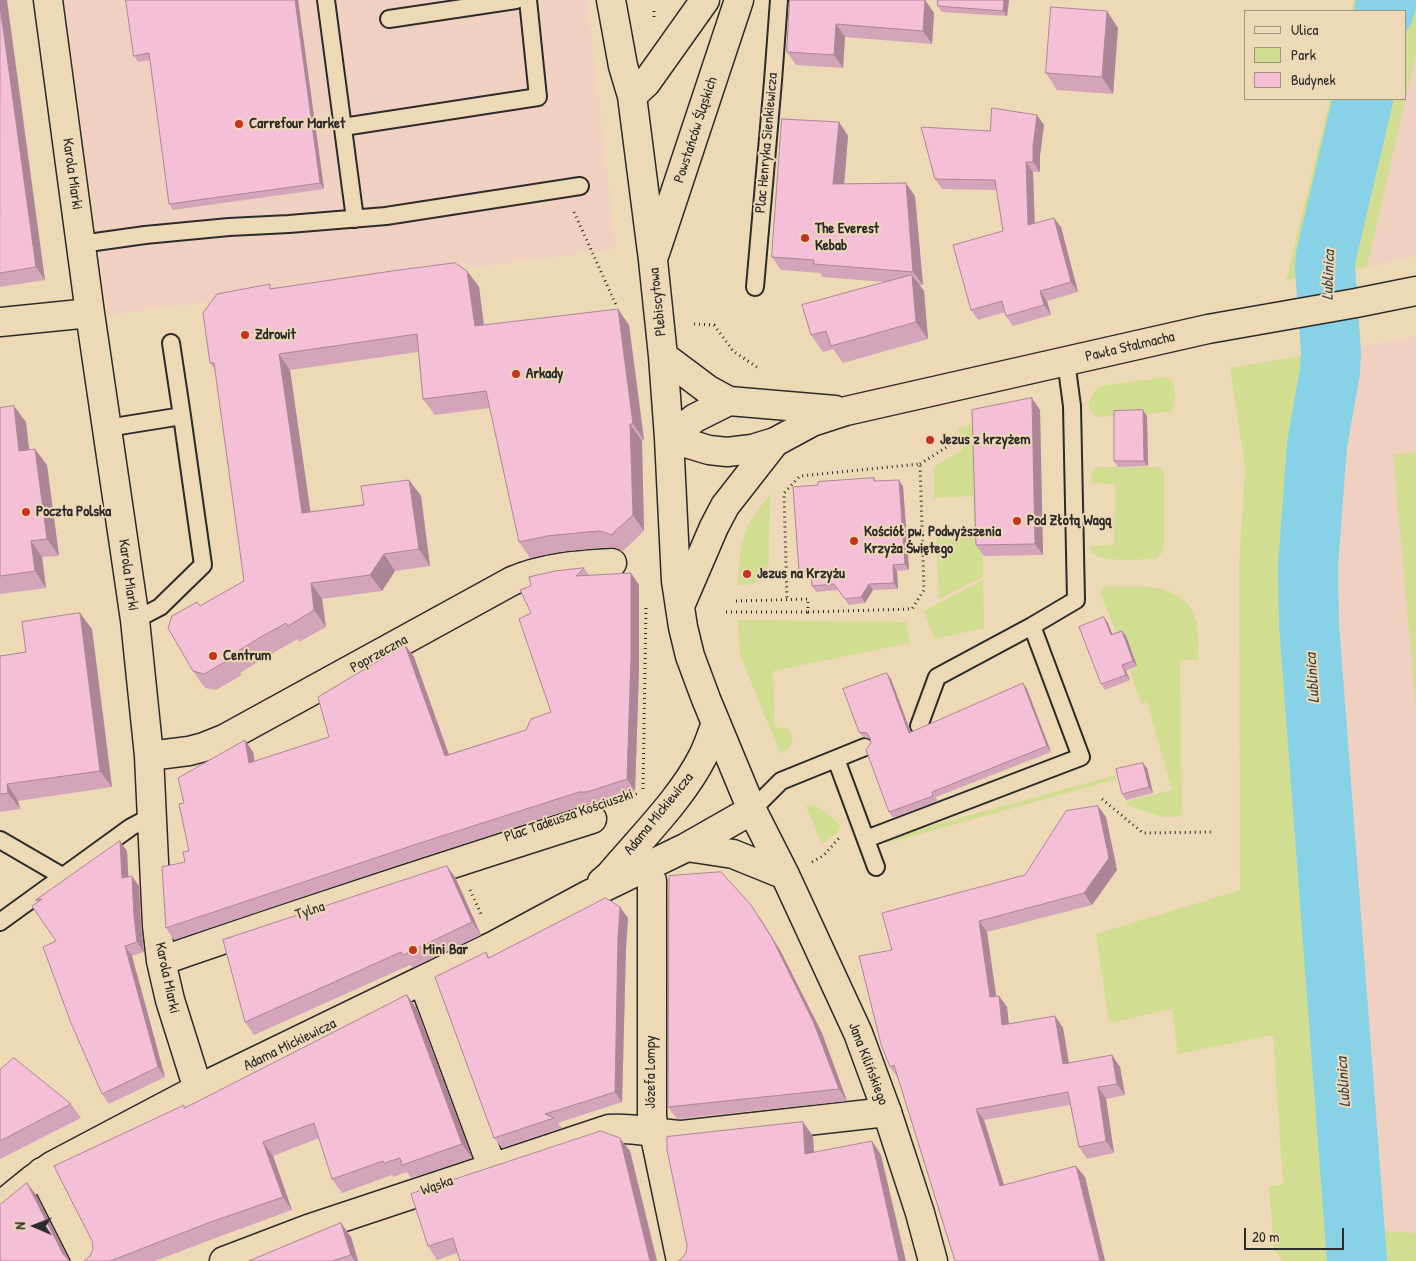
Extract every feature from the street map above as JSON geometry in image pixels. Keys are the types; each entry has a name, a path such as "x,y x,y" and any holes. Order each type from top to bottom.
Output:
{"street":[{"name":"Karola Miarki","path":"48,0 90,313 135,620 149,756 157,926 170,1000 198,1089"},
{"name":"Plebiscytowa","path":"611,0 623,66 632,96 653,260 663,356 679,608"},
{"path":"632,96 646,83 705,0"},
{"name":"Powstańców Śląskich","path":"653,260 739,0"},
{"name":"Pawła Stalmacha","path":"669,438 709,450 727,452 752,449 775,442 812,422 846,411 1208,329 1416,291"},
{"path":"0,322 90,313"},
{"path":"663,356 706,389 729,401"},
{"path":"669,438 695,418 729,401"},
{"name":"Pawła Stalmacha","path":"729,401 846,411"},
{"path":"775,442 725,506 679,608 690,656 752,810 795,870"},
{"name":"Poprzeczna","path":"149,756 188,751 224,739 526,575 566,566 612,563"},
{"name":"Adama Mickiewicza","path":"588,895 610,875 674,800 704,755 716,723"},
{"name":"Adama Mickiewicza","path":"0,1206 52,1166 198,1089 495,945 588,895 687,847 752,810"},
{"name":"Plac Tadeusza Kościuszki","path":"458,862 592,820"},
{"path":"687,847 734,854 795,870"},
{"name":"Tylna","path":"162,961 458,862"},
{"name":"Jana Kilińskiego","path":"795,870 887,1112 920,1213 933,1261"},
{"name":"Józefa Lompy","path":"652,881 651,1100 654,1132 681,1261"},
{"path":"423,980 492,1167"},
{"name":"Wąska","path":"224,1261 308,1229 609,1129 629,1128 682,1135 887,1112"},
{"path":"42,1172 87,1261"}],"lane":[{"path":"326,0 355,219"},
{"path":"389,19 516,0"},
{"path":"344,126 538,97 528,0"},
{"name":"Plac Henryka Sienkiewicza","path":"754,287 779,0"},
{"path":"81,244 229,227 386,216 580,186"},
{"path":"135,620 160,607 203,565 171,343"},
{"path":"919,726 937,677 1076,600 1072,406 1066,362"},
{"path":"107,428 182,416"},
{"path":"863,832 1081,757 1032,626"},
{"path":"752,810 782,781 865,748"},
{"path":"836,759 876,867"},
{"path":"0,922 131,827 152,816"},
{"path":"0,840 62,876"}],"path":[{"path":"563,189 616,305"},
{"path":"694,324 714,325 733,351 760,369"},
{"path":"787,600 784,493 800,476 920,464 950,445"},
{"path":"726,612 912,609 924,590 920,464"},
{"path":"736,601 808,599 808,612"},
{"name":"Plac Tadeusza Kościuszki","path":"616,801 643,791 646,605"},
{"path":"1102,799 1143,833 1213,832"},
{"path":"795,870 823,856 841,835 863,832"}],"shaded area":[{"path":"64,0 587,0 616,249 107,315"},
{"path":"1416,54 1416,256 1367,267 1406,100"},
{"path":"1416,336 1416,1233 1363,1230 1317,568 1341,350"}],"green space":[{"path":"1354,0 1416,0 1416,54 1406,97 1406,10 1351,10"},
{"path":"1330,100 1405,100 1367,267 1286,280"},
{"path":"1312,354 1291,569 1329,1029 1345,1261 1284,1261 1274,1250 1269,1186 1283,1185 1273,1035 1178,1054 1172,1009 1109,1023 1096,934 1240,890 1239,568 1245,468 1230,368"},
{"path":"1166,377 1173,383 1175,388 1175,398 1171,412 1097,417 1090,410 1091,398 1100,386"},
{"path":"980,423 983,577 939,599 936,536 974,534 973,496 934,498 934,467 962,450 958,428"},
{"path":"1416,452 1416,707 1393,454"},
{"path":"1098,467 1162,468 1164,475 1164,548 1156,559 1112,559 1103,558 1090,552 1090,546 1114,545 1115,484 1091,483 1092,472"},
{"path":"770,495 769,564 758,581 738,585 741,547 744,537 753,517"},
{"path":"983,580 984,628 934,639 924,611"},
{"path":"1107,586 1146,587 1171,593 1182,599 1190,608 1196,621 1199,660 1180,661 1182,811 1181,815 1175,817 1148,813 1125,802 1172,790 1147,702 1141,704 1130,670 1138,667 1125,636 1118,638 1101,594 1102,588"},
{"path":"738,620 906,622 910,643 773,671 775,727 789,729 793,739 789,748 780,753 741,657"},
{"path":"1116,775 1117,779 888,843 890,837"},
{"path":"811,804 823,810 840,825 838,832 822,844 806,806"},
{"path":"1363,1230 1416,1233 1416,1261 1366,1261"}],"building":[{"name":"Carrefour Market","path":"126,0 295,0 320,183 169,204 149,53 134,56"},
{"path":"790,0 925,0 923,31 836,24 834,55 787,52"},
{"path":"938,0 1004,0 1003,11 938,6"},
{"path":"0,6 36,267 0,273"},
{"path":"1051,7 1107,11 1102,77 1046,73"},
{"path":"992,108 1037,115 1033,162 1026,162 1028,225 1054,218 1071,282 1040,291 1044,305 1006,316 1002,301 971,310 953,245 1003,231 995,180 935,179 921,127 990,131"},
{"path":"782,119 839,122 833,184 906,183 913,272 814,264 814,260 772,257"},
{"path":"455,263 467,271 475,326 618,309 633,424 630,424 633,515 611,535 600,531 547,536 519,542 486,391 423,399 417,334 279,354 302,513 364,505 361,486 409,480 419,549 384,554 370,575 311,583 314,610 288,626 286,623 259,638 229,657 230,659 204,674 193,671 168,628 172,616 197,602 200,606 244,581 214,363 210,363 203,313 217,294 270,284 270,289"},
{"path":"912,275 916,322 831,346 826,331 811,335 802,305"},
{"path":"1032,398 1035,544 976,545 972,410"},
{"name":"Poczta Polska","path":"14,406 19,451 35,449 47,539 31,541 35,571 0,576 0,408"},
{"path":"1143,410 1144,461 1114,461 1114,411"},
{"name":"Kościół pw. Podwyższenia Krzyża Świętego","path":"874,478 874,481 899,480 905,564 893,565 894,583 869,584 861,597 845,599 834,584 812,586 811,570 799,571 793,487 818,485 818,482"},
{"path":"584,568 576,576 631,573 631,657 627,779 587,792 579,792 417,844 166,928 162,867 185,862 183,852 189,851 179,804 184,803 178,778 245,740 249,763 329,737 318,697 405,645 445,756 526,730 531,719 551,712 519,619 531,613 520,590 531,586 529,577 555,571"},
{"path":"80,613 100,771 7,784 8,793 0,794 0,656 26,652 22,622"},
{"path":"1104,617 1111,635 1122,631 1133,661 1122,665 1126,675 1101,684 1079,627"},
{"path":"887,673 909,733 1023,683 1047,746 932,792 933,796 889,812 866,750 871,743 870,738 867,733 859,732 843,689"},
{"path":"1143,763 1149,787 1122,794 1116,769"},
{"path":"1098,806 1109,858 1084,893 979,921 990,997 999,996 1002,1025 1055,1016 1063,1064 1112,1055 1117,1084 1098,1087 1106,1141 1079,1147 1068,1092 976,1109 1000,1186 1076,1166 1100,1261 955,1261 894,1065 890,1067 881,1044 859,956 892,950 882,913 1025,875 1066,811"},
{"path":"120,841 122,878 132,876 137,942 125,946 158,1067 102,1094 71,1023 43,947 56,941 32,906 42,899 36,900"},
{"path":"447,866 472,922 403,955 401,952 245,1022 223,940"},
{"path":"721,872 751,905 772,938 813,1021 839,1089 668,1107 669,876"},
{"path":"606,898 620,907 615,1092 545,1114 554,1118 494,1138 435,977 486,952 488,958"},
{"path":"407,995 462,1144 402,1165 400,1158 384,1163 383,1161 332,1179 314,1123 263,1142 283,1197 208,1223 110,1261 84,1261 90,1256 93,1249 92,1241 54,1166 184,1105 184,1108"},
{"path":"14,1058 71,1104 0,1141 0,1070"},
{"path":"803,1122 805,1154 872,1141 899,1261 678,1261 686,1253 687,1245 667,1150 667,1137"},
{"path":"601,1131 620,1138 650,1261 460,1261 453,1238 428,1246 411,1194"},
{"path":"27,1183 63,1254 69,1261 0,1261 0,1205"},
{"path":"341,1223 351,1255 332,1261 249,1261"}],"waterway":[{"name":"Lublinica","path":"1384,10 1387,0"},
{"name":"Lublinica","path":"1357,1261 1309,624 1308,567 1317,445 1330,371 1331,353 1325,269 1326,256 1363,100"}],"place":[{"name":"Carrefour Market","path":"239,124"},
{"name":"The Everest Kebab","path":"805,238"},
{"name":"Zdrowit","path":"245,335"},
{"name":"Arkady","path":"516,374"},
{"name":"Jezus z krzyżem","path":"930,440"},
{"name":"Poczta Polska","path":"26,512"},
{"name":"Pod Złotą Wagą","path":"1017,521"},
{"name":"Kościół pw. Podwyższenia Krzyża Świętego","path":"854,541"},
{"name":"Jezus na Krzyżu","path":"747,574"},
{"name":"Centrum","path":"213,656"},
{"name":"Mini Bar","path":"413,950"}]}
